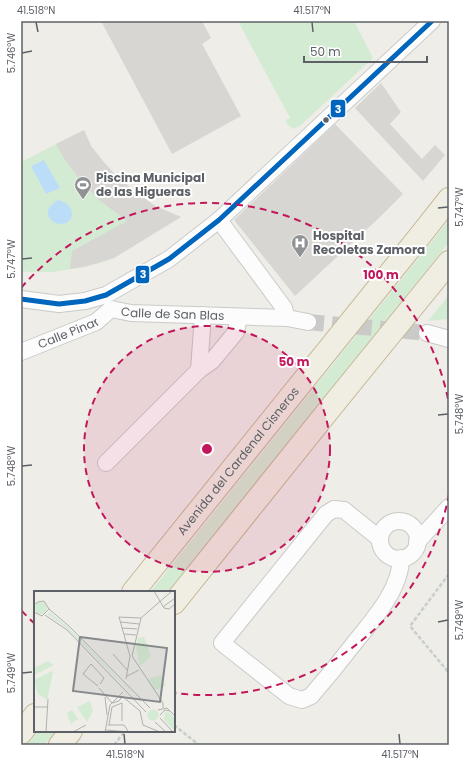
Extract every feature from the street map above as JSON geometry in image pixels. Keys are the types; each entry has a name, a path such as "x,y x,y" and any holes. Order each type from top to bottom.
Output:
{"highway":[{"name":"Avenida del Cardenal Cisneros","path":"134,591 449,199"},
{"path":"175,602 449,262"},
{"path":"21,733 34,716"},
{"path":"60,745 71,732"}],"street":[{"path":"108,302 169,259 219,220 432,21"},
{"path":"219,220 284,308 287,318"},
{"name":"Calle de San Blas","path":"21,299 59,304 85,301 108,302 131,313 287,318 308,322"},
{"name":"Calle Pinar","path":"21,352 96,322 108,302"},
{"path":"199,370 203,315"},
{"path":"106,463 199,370 212,361 236,332 239,317"},
{"path":"427,333 449,339"},
{"path":"418,542 417,533 408,523 402,521 395,521 386,525 381,532 380,545 388,556 398,559 407,557 412,553 418,542 449,507"},
{"path":"380,539 344,510 334,509 326,514 222,642 289,696 302,700 311,696 386,603 396,582 401,567 401,558"}],"path":[{"path":"449,574 410,626 449,673"},
{"path":"175,726 199,745"},
{"path":"114,745 124,732"}],"green space":[{"path":"243,21 354,21 373,58 300,126 293,129 285,121 290,118 239,23"},
{"name":"Piscina Municipal de las Higueras","path":"84,130 91,146 119,179 155,206 181,217 114,258 100,263 52,272 21,271 21,162"},
{"path":"449,220 449,242 391,315 169,591 151,591"},
{"path":"449,295 449,319 428,321"},
{"path":"37,732 55,732 44,745 27,745"}],"water":[{"path":"44,160 60,188 46,194 31,166"},
{"path":"58,200 67,204 72,211 70,220 63,224 53,222 48,214 48,210"}],"building":[{"path":"101,21 202,21 211,38 202,44 241,116 172,154"},
{"path":"381,83 401,112 390,124 422,159 435,145 445,155 423,181 355,108"},
{"name":"Hospital Recoletas Zamora","path":"335,124 403,194 295,296 234,220"},
{"path":"84,130 91,146 119,179 155,206 181,217 114,258 84,267 70,269 72,251 127,221 99,200 89,190 63,157 56,144"}],"tunnel":[{"path":"308,322 427,333"}],"transit line":[{"name":"3","path":"21,299 59,304 85,301 106,295 169,259 219,220 432,21"}],"place":[{"name":"Piscina Municipal de las Higueras","path":"83,200"},
{"name":"Hospital Recoletas Zamora","path":"300,258"}]}
